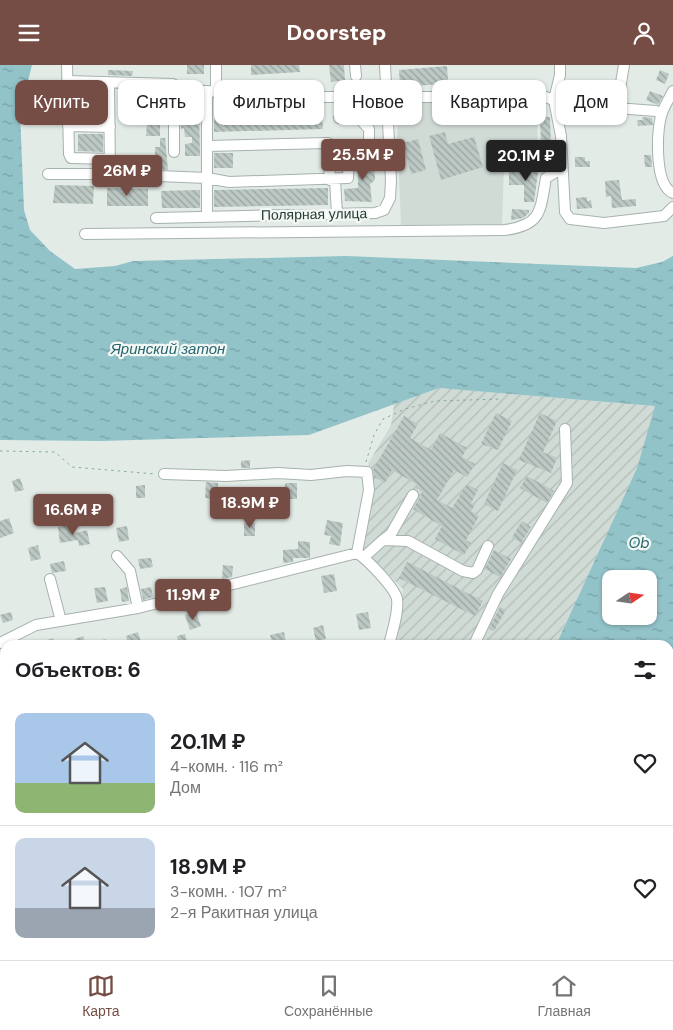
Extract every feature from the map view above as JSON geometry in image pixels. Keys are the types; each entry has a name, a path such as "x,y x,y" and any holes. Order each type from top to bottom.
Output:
{"street":[{"path":"67,65 67,80"},
{"path":"207,217 208,146 216,65"},
{"path":"355,65 356,76"},
{"name":"Полярная улица","path":"385,65 385,80"},
{"path":"560,65 560,75 554,100 561,136 565,212 570,219 604,223 664,216 673,207"},
{"path":"622,80 624,65"},
{"path":"110,174 109,83 118,83"},
{"path":"204,91 272,97 334,97"},
{"path":"673,91 661,114 658,134 660,178 664,186 673,193"},
{"path":"422,97 536,97 554,100"},
{"path":"627,108 656,111 661,114"},
{"path":"174,125 174,152"},
{"path":"48,174 110,174 207,178 229,182 348,178 349,150 369,145 368,129 365,125"},
{"name":"Полярная улица","path":"156,218 375,213 384,210 390,198 387,125"},
{"path":"110,127 68,126 67,148 71,158 110,159"},
{"path":"208,146 328,143 337,214"},
{"path":"84,234 505,230 524,228 536,218 546,178 562,168"},
{"path":"476,640 498,594 567,483 565,429"},
{"path":"164,474 226,476 278,473 311,475 347,471 367,473 370,490 357,555"},
{"path":"6,640 36,625 138,608 357,555 391,534 413,495"},
{"path":"383,540 408,541 464,571 473,573 477,570 488,546"},
{"path":"357,555 395,592 398,601 390,640"},
{"path":"117,557 130,571 138,608"},
{"path":"50,579 61,621"}],"path":[{"path":"367,473 366,462 374,435 383,419 406,409 435,401 500,399"},
{"path":"0,451 55,452 72,467 164,474"}],"shaded area":[{"path":"422,99 432,100 432,125 538,125 537,158 504,166 502,224 401,225 397,125 422,125"},
{"path":"439,388 656,406 637,468 558,640 396,640 403,589 360,546 371,478 368,464 391,425 394,404"}],"water":[{"name":"Яринский затон","path":"0,65 32,65 28,80 15,80 15,125 20,125 24,210 30,230 50,251 75,269 115,266 133,261 346,256 636,268 662,262 673,256 673,640 558,640 637,468 655,406 439,388 309,435 101,441 0,440"}],"building":[{"path":"187,65 204,65 204,74 187,74"},
{"path":"251,65 299,65 300,72 251,75"},
{"path":"329,65 344,65 345,80 334,80 331,82"},
{"path":"447,66 448,80 432,80 432,85 422,85 422,80 400,80 399,70"},
{"path":"108,70 133,71 132,76 108,75"},
{"path":"660,70 669,74 665,84 656,80"},
{"path":"650,91 663,96 658,105 646,100"},
{"path":"546,117 550,117 551,145 541,145 540,125 546,125"},
{"path":"642,117 652,118 653,125 638,126 637,120 643,120"},
{"path":"147,125 160,125 160,136 146,136"},
{"path":"181,125 199,125 200,156 185,156 185,144 192,143 192,137 185,137 184,128 181,129"},
{"path":"214,125 323,125 323,129 214,132"},
{"path":"445,132 448,144 474,137 483,167 441,180 429,136"},
{"path":"78,134 103,134 103,152 78,151"},
{"path":"160,138 165,138 168,170 161,169 160,155 155,155 155,147 160,147"},
{"path":"418,139 426,170 411,174 403,143"},
{"path":"214,153 233,153 233,168 214,168"},
{"path":"374,154 375,180 370,184 372,202 345,201 344,189 358,188 358,162 362,161 361,155"},
{"path":"644,155 651,155 652,167 645,167"},
{"path":"575,157 585,157 585,161 590,161 590,167 575,167"},
{"path":"526,165 535,165 535,172 538,172 534,202 524,202 524,185 509,185 509,172 526,172"},
{"path":"619,180 622,200 636,199 636,206 612,208 611,196 606,197 605,181"},
{"path":"55,185 94,186 93,204 53,203"},
{"path":"107,188 148,189 148,206 107,206"},
{"path":"328,188 328,205 214,207 214,190"},
{"path":"200,190 200,208 162,208 161,191"},
{"path":"587,197 587,201 591,200 592,208 577,209 576,198"},
{"path":"512,209 529,210 529,213 523,218 511,220"},
{"path":"496,413 512,421 498,450 481,444"},
{"path":"540,413 557,421 543,452 557,458 551,473 519,460"},
{"path":"404,416 418,424 410,438 431,450 440,433 467,448 462,457 475,464 467,477 454,470 437,500 452,508 467,484 478,490 471,503 475,505 471,511 479,516 466,540 471,543 464,555 435,539 442,526 413,509 423,492 416,488 418,485 392,470 385,483 374,477 373,470"},
{"path":"250,460 250,468 241,468 241,461"},
{"path":"503,463 517,470 498,511 484,504"},
{"path":"527,476 554,491 547,503 520,488"},
{"path":"20,478 24,490 15,492 12,481"},
{"path":"206,482 218,483 218,499 205,498"},
{"path":"285,483 297,483 297,499 285,499"},
{"path":"145,485 145,498 136,498 136,486"},
{"path":"246,489 260,490 260,500 246,500"},
{"path":"9,518 14,533 0,538 0,521"},
{"path":"327,520 343,523 340,546 329,544 331,536 324,535"},
{"path":"522,521 531,527 521,543 512,537"},
{"path":"244,523 255,523 255,536 244,536"},
{"path":"70,524 72,534 87,530 90,544 79,546 78,540 60,543 58,527"},
{"path":"127,526 129,540 119,542 116,528"},
{"path":"298,541 310,542 310,558 293,558 293,562 283,563 283,550 298,549"},
{"path":"38,545 41,559 31,561 28,548"},
{"path":"494,550 511,559 500,577 485,569"},
{"path":"151,558 153,567 140,569 138,559"},
{"path":"64,561 66,571 52,573 50,564"},
{"path":"407,562 483,601 475,616 399,578"},
{"path":"223,565 233,566 232,577 222,579"},
{"path":"334,574 337,591 324,593 321,576"},
{"path":"105,587 108,601 97,603 94,588"},
{"path":"127,587 129,601 122,602 120,589"},
{"path":"151,587 153,597 143,600 141,589"},
{"path":"500,607 506,610 494,631 489,629"},
{"path":"11,612 13,620 3,623 0,615"},
{"path":"196,612 201,626 190,630 185,615"},
{"path":"368,612 371,628 359,630 356,614"},
{"path":"323,625 326,639 316,640 313,628"},
{"path":"138,632 140,640 127,640 126,636"},
{"path":"284,632 286,640 272,640 270,635"},
{"path":"185,634 187,640 178,640 177,636"},
{"path":"83,636 84,640 75,640"}],"water label":[{"name":"Ob","path":"639,543"}]}
